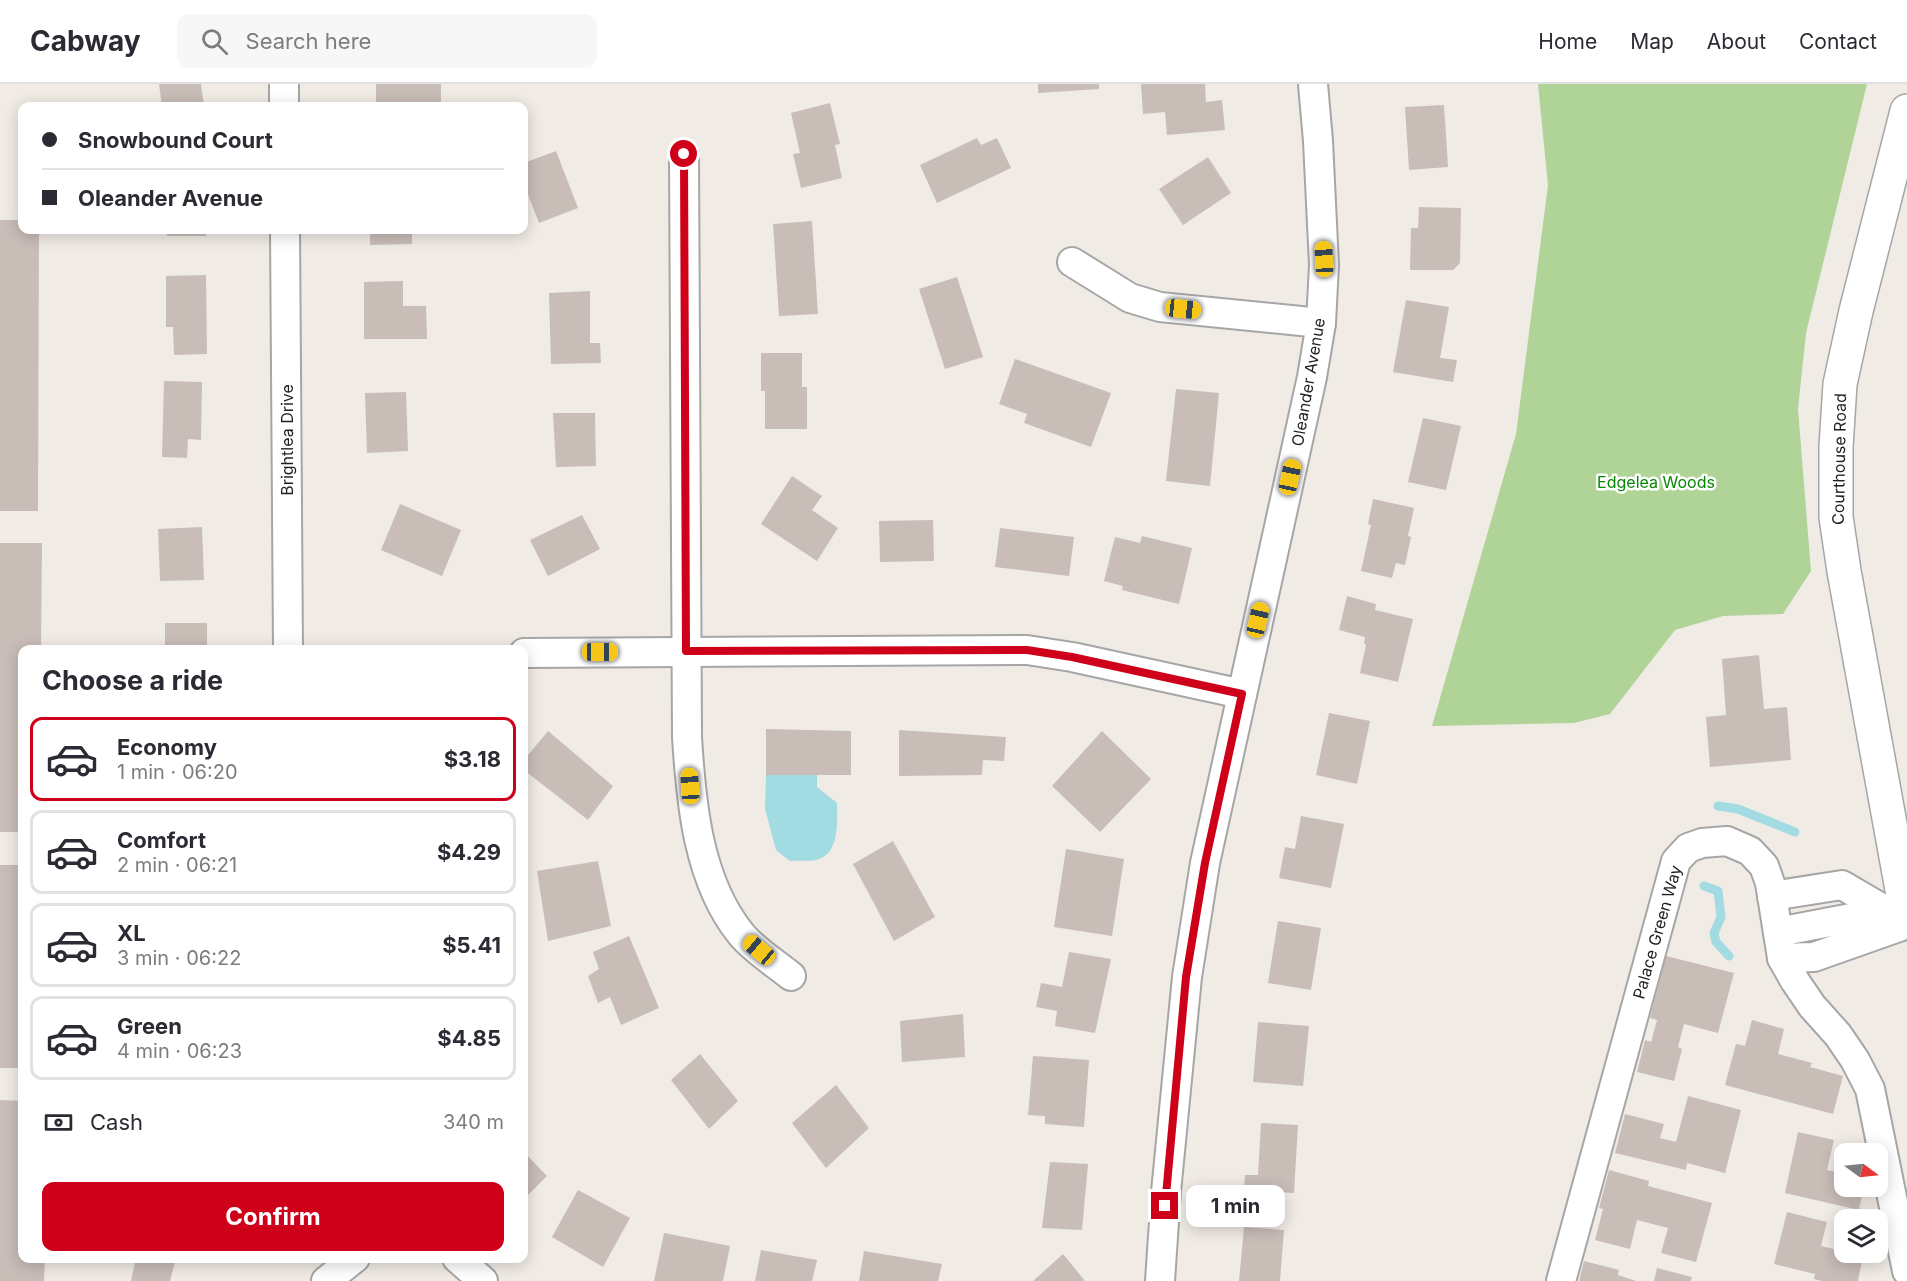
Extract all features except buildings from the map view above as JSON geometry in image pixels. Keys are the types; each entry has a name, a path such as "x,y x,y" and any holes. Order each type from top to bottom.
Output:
{"street":[{"path":"284,84 284,102"},
{"name":"Oleander Avenue","path":"1160,1281 1186,977 1205,863 1312,376 1321,323 1324,259 1313,84"},
{"name":"Courthouse Road","path":"1907,111 1840,384 1836,517 1907,916"},
{"path":"684,154 686,651 690,786 697,830 709,872 727,915 743,937 791,976"},
{"name":"Brightlea Drive","path":"285,234 288,645"},
{"path":"1072,261 1130,298 1160,307 1321,323"},
{"path":"528,653 1027,650 1072,657 1242,694"},
{"name":"Palace Green Way","path":"1561,1281 1676,861 1688,848 1702,843 1726,841 1750,851 1764,866 1772,896 1780,945 1795,981 1812,1006 1838,1035 1855,1060 1870,1089 1907,1271"},
{"path":"1772,896 1842,885 1907,924"},
{"path":"1780,945 1851,918 1907,924"},
{"path":"326,1281 349,1263"},
{"path":"463,1263 483,1281"}],"green space":[{"name":"Edgelea Woods","path":"1538,84 1867,84 1806,333 1798,409 1811,571 1783,614 1723,616 1675,630 1610,714 1574,723 1432,726 1516,434 1548,185"}],"water":[{"path":"766,775 817,775 817,787 837,803 836,835 831,850 826,855 816,860 790,861 776,850 765,809"}],"waterway":[{"path":"1718,806 1738,809 1795,832"},
{"path":"1704,886 1718,891 1721,917 1714,933 1716,942 1729,956"}],"route":[{"path":"684,154 686,651 1027,650 1072,657 1242,694 1205,863 1186,977 1165,1206"}]}
